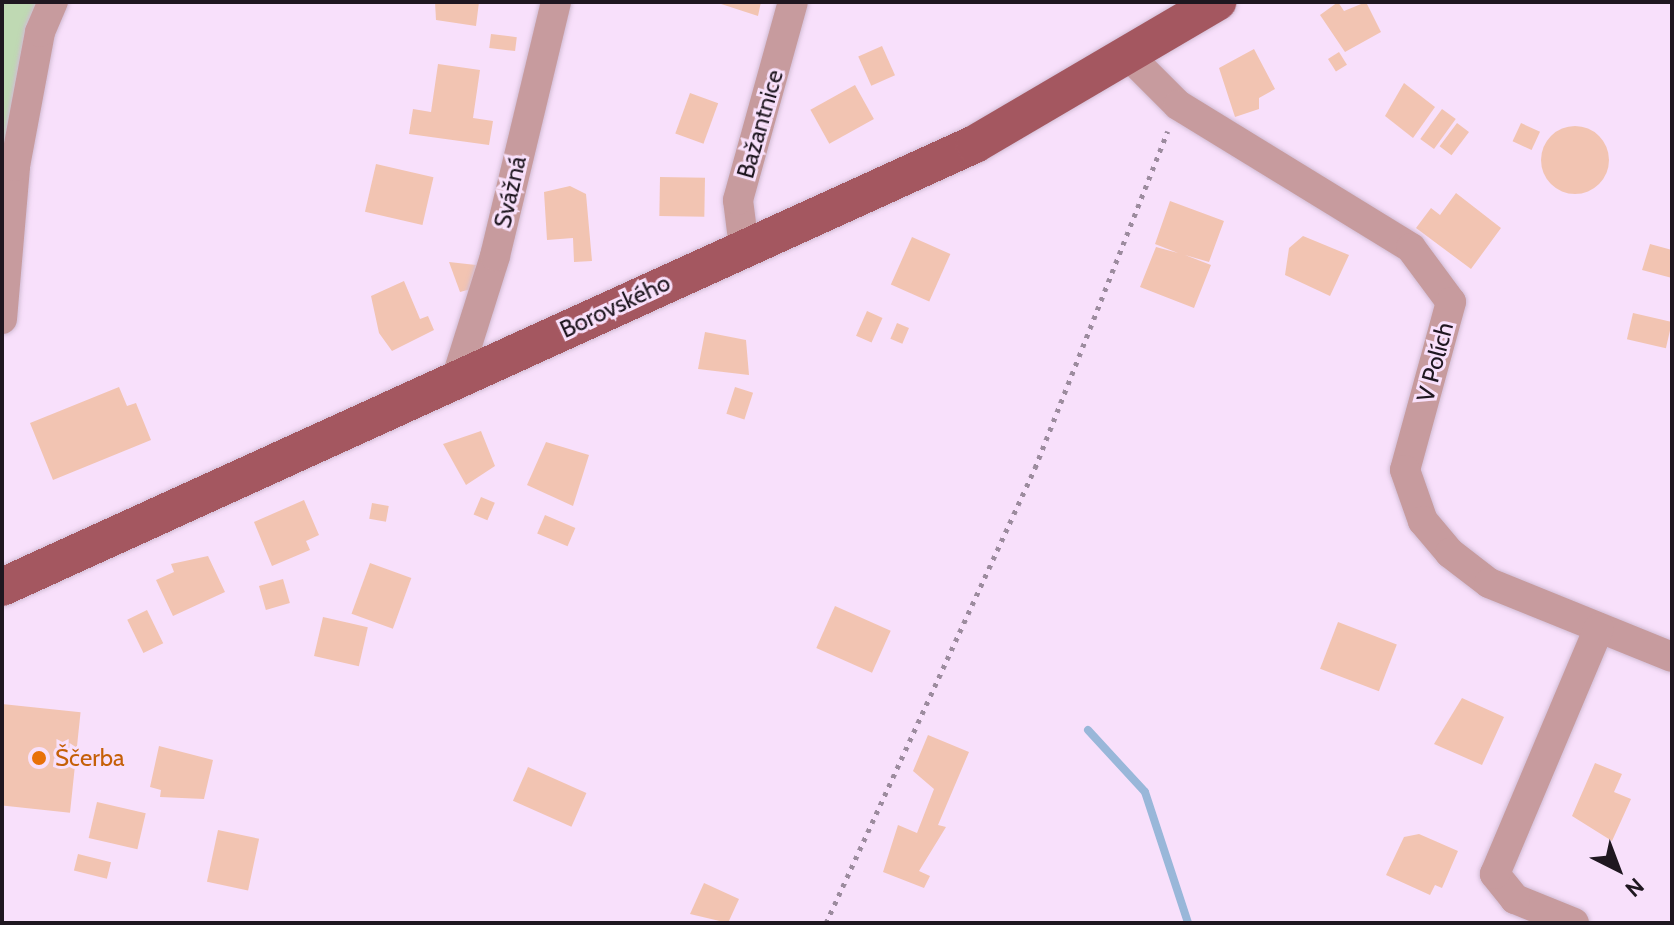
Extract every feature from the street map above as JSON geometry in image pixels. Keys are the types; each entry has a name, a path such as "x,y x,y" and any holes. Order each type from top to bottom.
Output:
{"main road":[{"name":"Borovského","path":"2,587 975,144 1217,2"}],"street":[{"path":"2,319 15,166 40,32 53,2"},
{"name":"Svážná","path":"456,380 495,256 556,2"},
{"name":"Bažantnice","path":"744,247 738,200 793,2"},
{"name":"V Polích","path":"1129,56 1178,105 1411,248 1451,302 1405,470 1423,521 1489,583 1672,657"},
{"path":"1574,923 1515,899 1495,874 1599,628"}],"path":[{"path":"826,923 1035,468 1178,105"}],"green space":[{"path":"2,2 40,2 2,220"}],"building":[{"path":"435,2 479,2 476,26 436,20"},
{"path":"715,2 761,2 758,16"},
{"path":"1338,2 1344,11 1366,2 1381,32 1345,52 1320,15"},
{"path":"491,34 517,37 515,51 489,48"},
{"path":"882,46 895,75 871,86 858,57"},
{"path":"1254,49 1275,89 1259,98 1259,109 1235,117 1219,68"},
{"path":"1339,52 1347,65 1336,72 1328,59"},
{"path":"438,64 480,70 473,118 493,121 489,145 409,134 413,109 431,112"},
{"path":"1404,83 1435,107 1413,138 1385,116"},
{"path":"855,85 874,119 829,144 810,110"},
{"path":"690,93 718,103 703,144 675,133"},
{"path":"1442,109 1456,119 1434,149 1420,139"},
{"path":"1457,123 1469,132 1452,155 1440,146"},
{"path":"1521,123 1540,132 1532,150 1513,141"},
{"path":"1575,126 1599,136 1609,160 1599,184 1575,194 1551,184 1541,160 1551,136"},
{"path":"376,164 433,177 422,225 365,212"},
{"path":"660,177 705,178 704,217 659,216"},
{"path":"570,186 586,194 592,261 574,262 573,238 547,240 544,192"},
{"path":"1456,193 1501,228 1471,269 1416,228 1431,208 1440,215"},
{"path":"1170,201 1224,221 1209,262 1185,255 1211,265 1194,308 1140,287 1156,247 1178,253 1155,244"},
{"path":"1303,236 1349,255 1330,296 1285,275 1289,248"},
{"path":"912,237 950,254 929,302 891,285"},
{"path":"1650,244 1672,250 1672,278 1642,270"},
{"path":"449,262 476,265 471,289 460,292"},
{"path":"404,281 420,319 428,316 434,330 392,351 379,333 371,296"},
{"path":"867,311 883,318 872,343 856,336"},
{"path":"1633,313 1672,322 1666,348 1627,339"},
{"path":"897,323 909,328 902,344 890,339"},
{"path":"705,332 746,340 749,375 698,369"},
{"path":"119,387 127,406 136,403 151,440 53,480 30,423"},
{"path":"735,387 753,393 744,420 726,414"},
{"path":"481,431 495,466 466,485 443,444"},
{"path":"546,442 589,455 573,506 527,485"},
{"path":"481,497 495,503 487,520 474,514"},
{"path":"304,500 319,535 306,541 310,550 272,566 254,522"},
{"path":"372,503 389,506 386,522 369,519"},
{"path":"545,515 575,528 568,546 537,533"},
{"path":"208,556 225,592 173,616 156,580 174,572 171,564"},
{"path":"370,563 411,578 393,629 352,614"},
{"path":"283,579 290,603 266,610 259,586"},
{"path":"835,606 891,631 872,673 816,648"},
{"path":"147,610 163,643 143,653 127,620"},
{"path":"323,617 368,627 359,666 314,656"},
{"path":"1338,622 1397,645 1379,691 1320,669"},
{"path":"1462,698 1504,717 1482,765 1434,744"},
{"name":"Ščerba","path":"2,704 81,712 70,813 2,806"},
{"path":"928,735 969,752 938,825 946,827 919,871 930,876 924,888 883,872 898,825 917,833 934,789 913,771"},
{"path":"159,746 213,760 204,799 160,797 161,790 150,787"},
{"path":"1595,763 1622,774 1614,792 1631,799 1612,841 1572,816"},
{"path":"528,767 586,793 571,827 513,801"},
{"path":"97,802 146,813 137,849 89,838"},
{"path":"218,830 259,839 248,891 207,882"},
{"path":"1419,834 1458,851 1442,888 1435,885 1430,895 1386,875 1404,837"},
{"path":"78,854 111,862 107,879 74,870"},
{"path":"704,883 739,899 728,923 690,914"}],"waterway":[{"path":"1088,730 1145,792 1188,923"}],"place":[{"name":"Ščerba","path":"39,758"}]}
